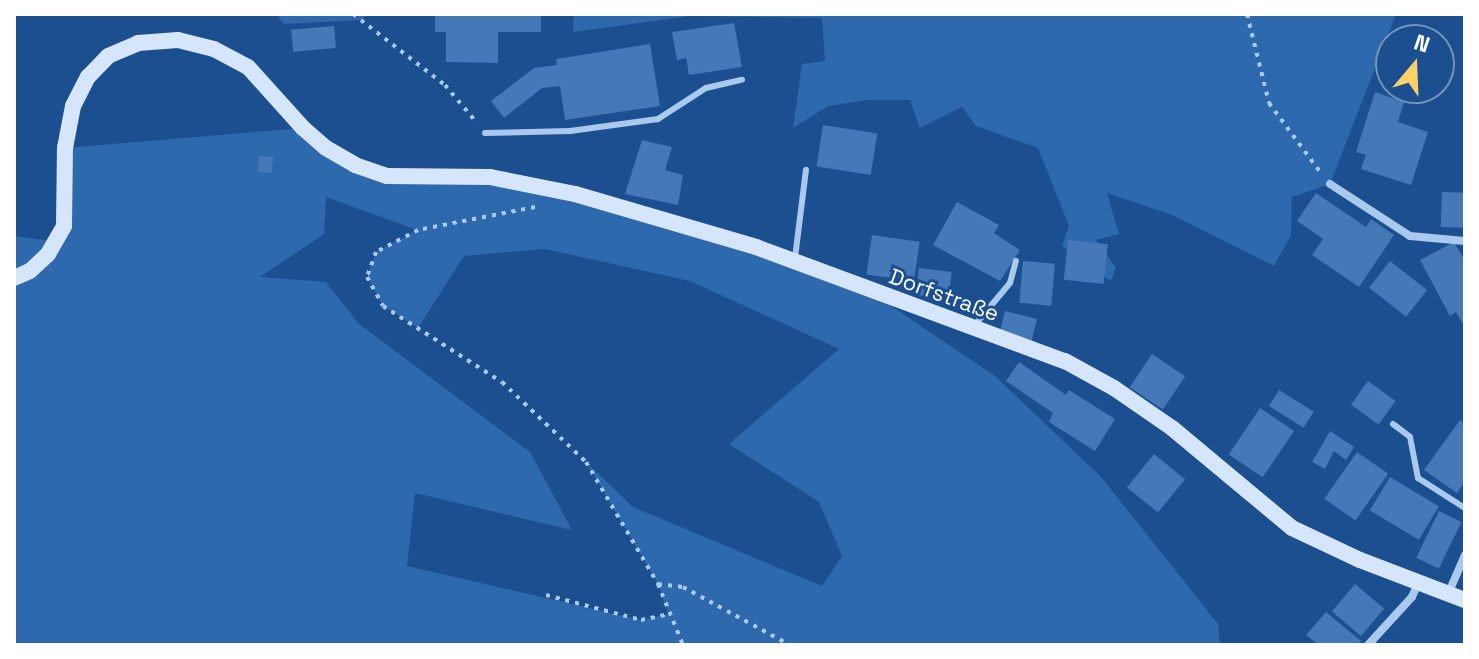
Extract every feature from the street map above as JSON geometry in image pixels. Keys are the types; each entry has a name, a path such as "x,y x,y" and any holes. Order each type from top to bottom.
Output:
{"main road":[{"name":"Dorfstraße","path":"14,278 30,271 48,254 64,226 65,148 73,106 88,77 108,56 138,43 178,40 214,49 248,67 303,128 326,148 355,165 387,176 490,177 575,194 756,247 1065,361 1114,388 1172,428 1292,528 1465,600"}],"street":[{"path":"1330,184 1410,236 1465,241"},
{"path":"1448,594 1465,555"},
{"path":"1368,645 1412,597 1418,583"}],"lane":[{"path":"485,133 570,131 658,119 706,88 742,80"},
{"path":"795,262 806,170"},
{"path":"972,329 1010,283 1016,261"},
{"path":"1393,424 1410,437 1418,478 1465,508"}],"path":[{"path":"353,14 445,85 485,133"},
{"path":"1247,14 1269,103 1330,184"},
{"path":"575,194 549,205 418,230 376,252 367,277 383,306 502,382 586,462 658,584 683,645"},
{"path":"658,584 683,587 790,645"},
{"path":"546,595 641,620 669,614"}],"shaded area":[{"path":"276,14 368,14 361,20 284,24"},
{"path":"574,14 1396,14 1392,24 1375,24 1375,68 1330,184 1292,197 1291,235 1274,266 1172,215 1107,193 1119,234 1096,240 1116,268 1111,281 1062,246 1069,226 1038,148 976,126 962,107 920,128 910,100 867,100 828,106 793,128 802,64 825,61 822,18 691,16 573,32"},
{"path":"303,128 355,165 535,183 869,291 995,376 1102,478 1218,624 1220,645 14,645 14,236 58,242 65,148","holes":["326,197 417,230 376,252 367,277 383,306 418,328 464,256 545,249 690,281 839,349 729,444 819,502 842,556 822,586 633,507 586,462 658,584 668,614 641,620 407,566 415,493 572,530 530,452 358,323 326,282 260,277 324,234"]}],"building":[{"path":"435,14 541,14 541,32 498,32 498,63 446,62 446,32 435,32"},
{"path":"734,23 742,67 689,75 686,58 677,60 672,32"},
{"path":"334,26 336,48 293,52 291,30"},
{"path":"650,44 660,106 565,120 560,86 542,88 504,118 491,101 534,68 557,65 556,59"},
{"path":"1375,92 1375,104 1403,104 1398,122 1428,132 1411,185 1361,169 1366,155 1356,152"},
{"path":"823,125 877,134 871,175 816,166"},
{"path":"642,140 672,147 665,170 683,175 678,205 625,194"},
{"path":"259,156 273,157 272,173 258,172"},
{"path":"1442,192 1465,193 1464,228 1441,227"},
{"path":"1316,193 1366,227 1371,219 1394,235 1359,287 1312,255 1323,239 1297,221"},
{"path":"957,202 999,225 994,233 1020,250 1000,281 933,245"},
{"path":"872,235 920,242 914,281 866,275"},
{"path":"1068,240 1108,244 1104,284 1064,280"},
{"path":"1454,242 1465,261 1465,328 1456,312 1450,316 1420,260"},
{"path":"1023,261 1055,264 1051,306 1019,303"},
{"path":"1390,261 1427,290 1406,317 1369,288"},
{"path":"919,268 952,272 948,299 916,295"},
{"path":"1005,311 1037,319 1031,341 999,333"},
{"path":"1152,354 1185,376 1163,410 1130,387"},
{"path":"1019,362 1066,395 1069,390 1115,419 1095,451 1049,422 1053,413 1006,381"},
{"path":"1368,381 1396,401 1378,424 1351,404"},
{"path":"1279,390 1314,412 1304,428 1269,406"},
{"path":"1260,408 1294,431 1263,477 1229,454"},
{"path":"1460,420 1465,424 1465,481 1457,493 1424,470"},
{"path":"1330,431 1354,447 1346,460 1334,451 1325,469 1312,462"},
{"path":"1357,452 1388,474 1355,520 1324,499"},
{"path":"1154,454 1185,479 1158,513 1127,487"},
{"path":"1390,477 1439,506 1419,540 1370,510"},
{"path":"1439,511 1461,522 1439,569 1416,558"},
{"path":"1355,584 1384,608 1361,636 1332,612"},
{"path":"1326,612 1361,641 1357,645 1319,645 1306,635"}]}
